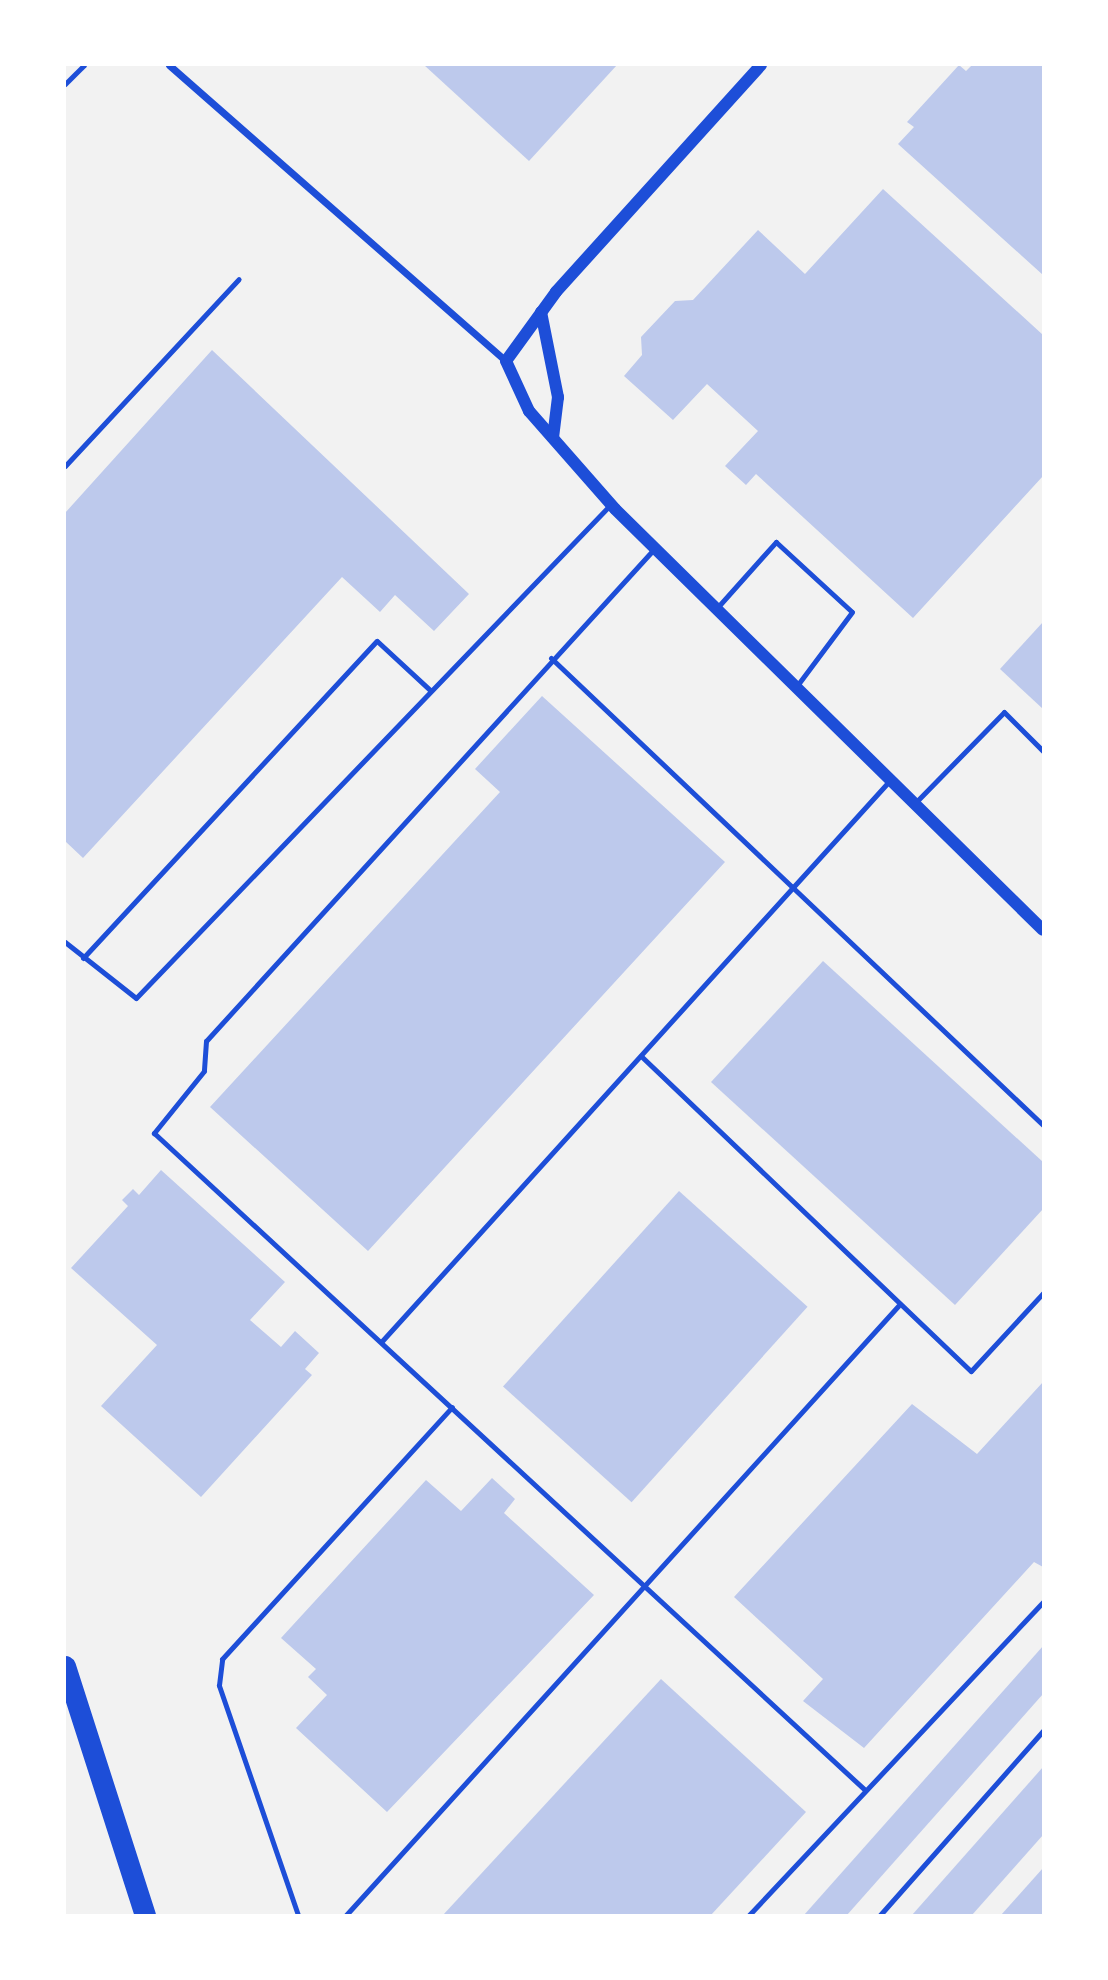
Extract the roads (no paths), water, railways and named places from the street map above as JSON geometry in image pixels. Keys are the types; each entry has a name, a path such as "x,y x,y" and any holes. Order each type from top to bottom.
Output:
{"highway":[{"path":"65,1666 145,1915"}],"street":[{"path":"169,65 506,361 528,411 611,504 1043,930"},
{"path":"506,361 541,312 761,65"},
{"path":"541,312 558,397 553,438"}],"lane":[{"path":"65,84 83,65"},
{"path":"65,466 239,279"},
{"path":"65,942 136,998 611,504"},
{"path":"716,608 776,542 852,612 796,687"},
{"path":"655,548 551,658 206,1041 204,1071 154,1133 865,1790"},
{"path":"83,958 377,641 430,690"},
{"path":"551,658 794,885 1043,1125"},
{"path":"915,803 1004,712 1043,751"},
{"path":"382,1341 891,779"},
{"path":"640,1056 898,1306 971,1371 1043,1293"},
{"path":"346,1915 898,1306"},
{"path":"298,1915 219,1685 222,1659 452,1407"},
{"path":"749,1915 1043,1602"},
{"path":"880,1915 1043,1731"}]}
